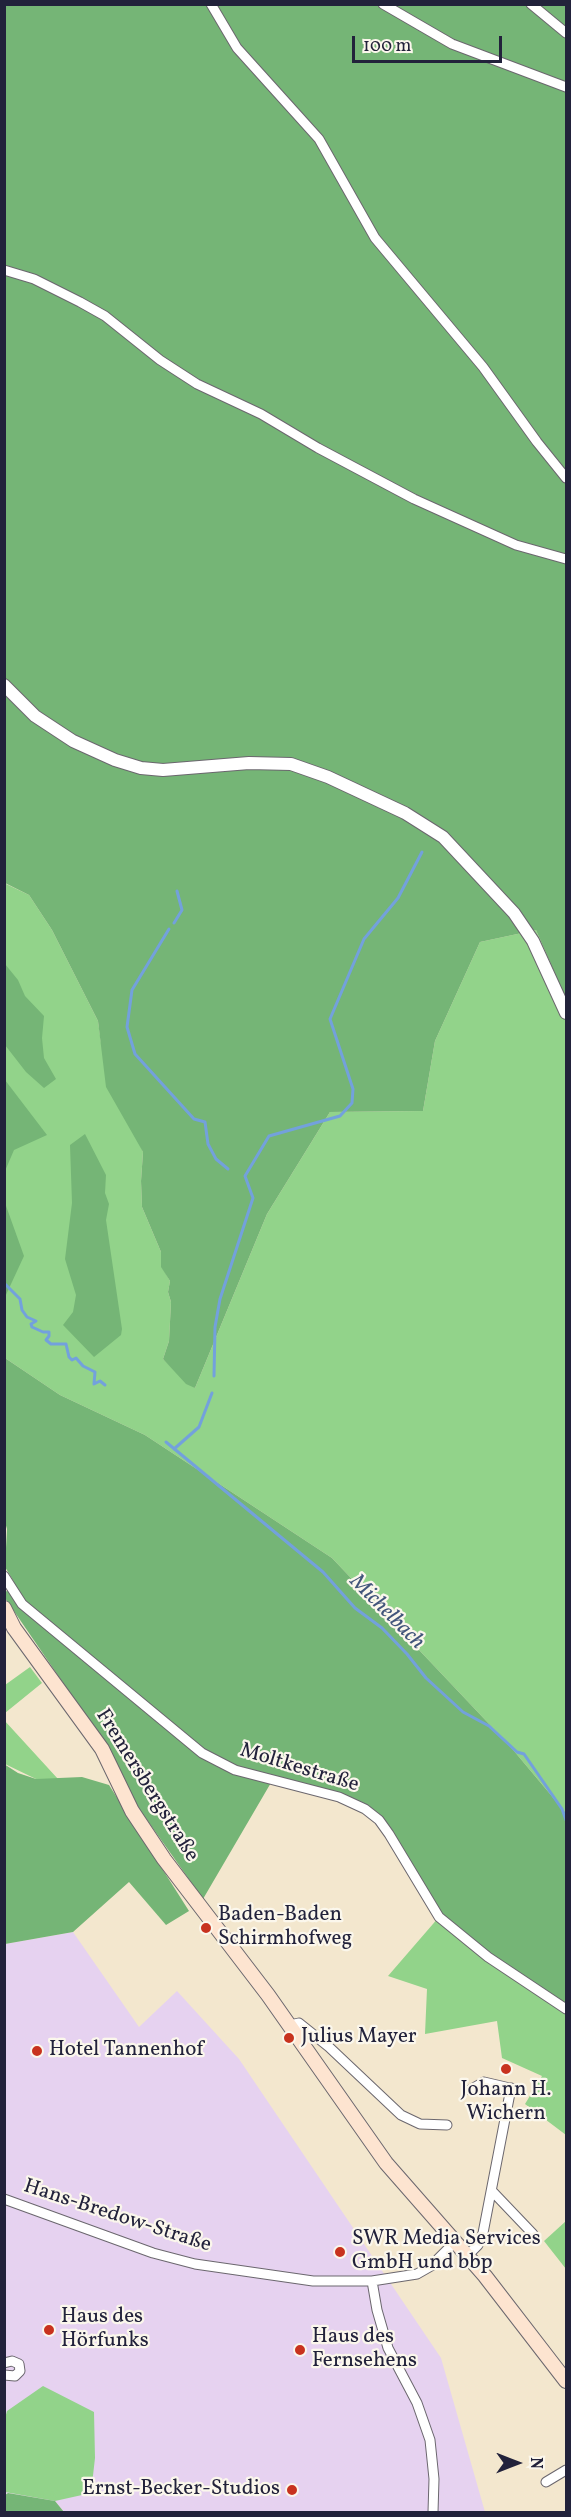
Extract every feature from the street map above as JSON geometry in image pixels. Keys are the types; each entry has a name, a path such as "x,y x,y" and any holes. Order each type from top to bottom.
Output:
{"main road":[{"name":"Fremersbergstraße","path":"4,1608 14,1628 102,1749 132,1811 164,1859 290,2025 386,2163 468,2255 567,2381"}],"street":[{"path":"211,4 237,48 319,139 375,238 483,367 537,442 567,478"},
{"path":"383,4 452,44 567,87"},
{"path":"531,4 567,33"},
{"path":"4,270 34,279 80,302 105,316 160,360 197,384 261,414 318,448 414,499 516,545 567,559"},
{"path":"4,685 35,716 74,741 115,760 141,768 163,770 249,763 291,765 339,781 405,813 442,837 514,913 533,941 567,1013"},
{"name":"Moltkestraße","path":"4,1576 22,1604 202,1753 235,1770 339,1797 365,1809 379,1820 389,1834 439,1917 488,1957 567,2009"},
{"path":"290,2025 300,2023 401,2115 420,2124 447,2125"},
{"path":"468,2255 478,2245 483,2233 514,2089 484,2082 470,2090"},
{"path":"492,2191 533,2234"},
{"name":"Hans-Bredow-Straße","path":"4,2199 147,2251 195,2264 313,2281 372,2281 417,2274 432,2266 456,2241"},
{"path":"372,2281 377,2310 388,2348 417,2403 430,2440 434,2479 433,2512"},
{"path":"4,2364 12,2361 19,2364 20,2371 15,2376 4,2375"},
{"path":"546,2482 567,2470"}],"shaded area":[{"path":"73,1932 139,2027 177,1991 239,2059 441,2358 485,2512 64,2512 55,2501 8,2493 5,2495 5,1944"}],"green space":[{"path":"4,5 566,5 566,999 536,930 480,942 435,1041 423,1111 330,1112 267,1214 195,1388 186,1384 163,1359 169,1341 171,1302 168,1292 170,1281 161,1267 161,1252 142,1207 143,1152 106,1087 98,1021 52,930 29,895 5,883"},
{"path":"4,883 29,895 52,930 98,1021 101,1043 143,1152 142,1207 161,1252 162,1267 170,1281 168,1292 171,1302 169,1341 163,1359 195,1388 267,1214 330,1112 423,1111 435,1041 480,942 536,930 566,999 566,1813 509,1745 332,1558 145,1435 60,1395 5,1358"},
{"path":"5,964 18,980 25,996 44,1016 42,1038 44,1058 56,1079 44,1088 26,1072 5,1045"},
{"path":"5,1080 47,1135 14,1150 5,1171"},
{"path":"85,1134 106,1175 105,1193 109,1204 106,1220 122,1329 121,1335 94,1357 63,1325 73,1312 76,1295 65,1259 72,1203 70,1145"},
{"path":"5,1203 24,1256 4,1297"},
{"path":"5,1358 60,1395 145,1435 332,1558 509,1745 566,1813 566,2009 439,1917 379,1820 365,1809 272,1781 203,1899 135,1803 109,1750 5,1598 5,1593 14,1582 5,1567 7,1529 4,1519"},
{"path":"30,1667 42,1683 5,1713 5,1685"},
{"path":"4,1720 58,1779 36,1779 5,1764"},
{"path":"4,1764 18,1773 36,1779 82,1777 109,1785 189,1911 166,1925 129,1882 73,1932 5,1944"},
{"path":"439,1917 566,2009 566,2135 525,2104 542,2076 502,2058 497,2021 425,2034 427,1989 388,1976"},
{"path":"566,2221 566,2269 544,2241"},
{"path":"43,2386 94,2412 95,2458 91,2493 55,2501 5,2492 4,2422 7,2411"},
{"path":"8,2493 55,2501 64,2512 5,2512 5,2495"}],"waterway":[{"path":"214,1376 215,1327 220,1299 253,1198 245,1176 269,1136 340,1116 352,1103 353,1089 330,1019 364,939 398,898 422,852"},
{"path":"174,923 182,910 177,891"},
{"path":"169,929 132,990 127,1027 135,1054 194,1119 205,1122 208,1144 216,1159 228,1169"},
{"name":"Michelbach","path":"4,1283 20,1299 22,1310 27,1317 36,1321 31,1324 32,1327 49,1332 46,1340 51,1344 66,1344 72,1360 76,1358 83,1366 95,1372 94,1384 100,1381 105,1385"},
{"path":"174,1449 199,1427 212,1393"},
{"name":"Michelbach","path":"166,1442 323,1572 355,1608 382,1628 426,1678 463,1712 489,1726 517,1752 524,1754 562,1809 566,1820"}],"place":[{"name":"Baden-Baden Schirmhofweg","path":"206,1928"},
{"name":"Julius Mayer","path":"289,2038"},
{"name":"Hotel Tannenhof","path":"37,2051"},
{"name":"Johann H. Wichern","path":"506,2069"},
{"name":"SWR Media Services GmbH und bbp","path":"340,2252"},
{"name":"Haus des Hörfunks","path":"49,2330"},
{"name":"Haus des Fernsehens","path":"300,2350"},
{"name":"Ernst-Becker-Studios","path":"292,2490"}]}
